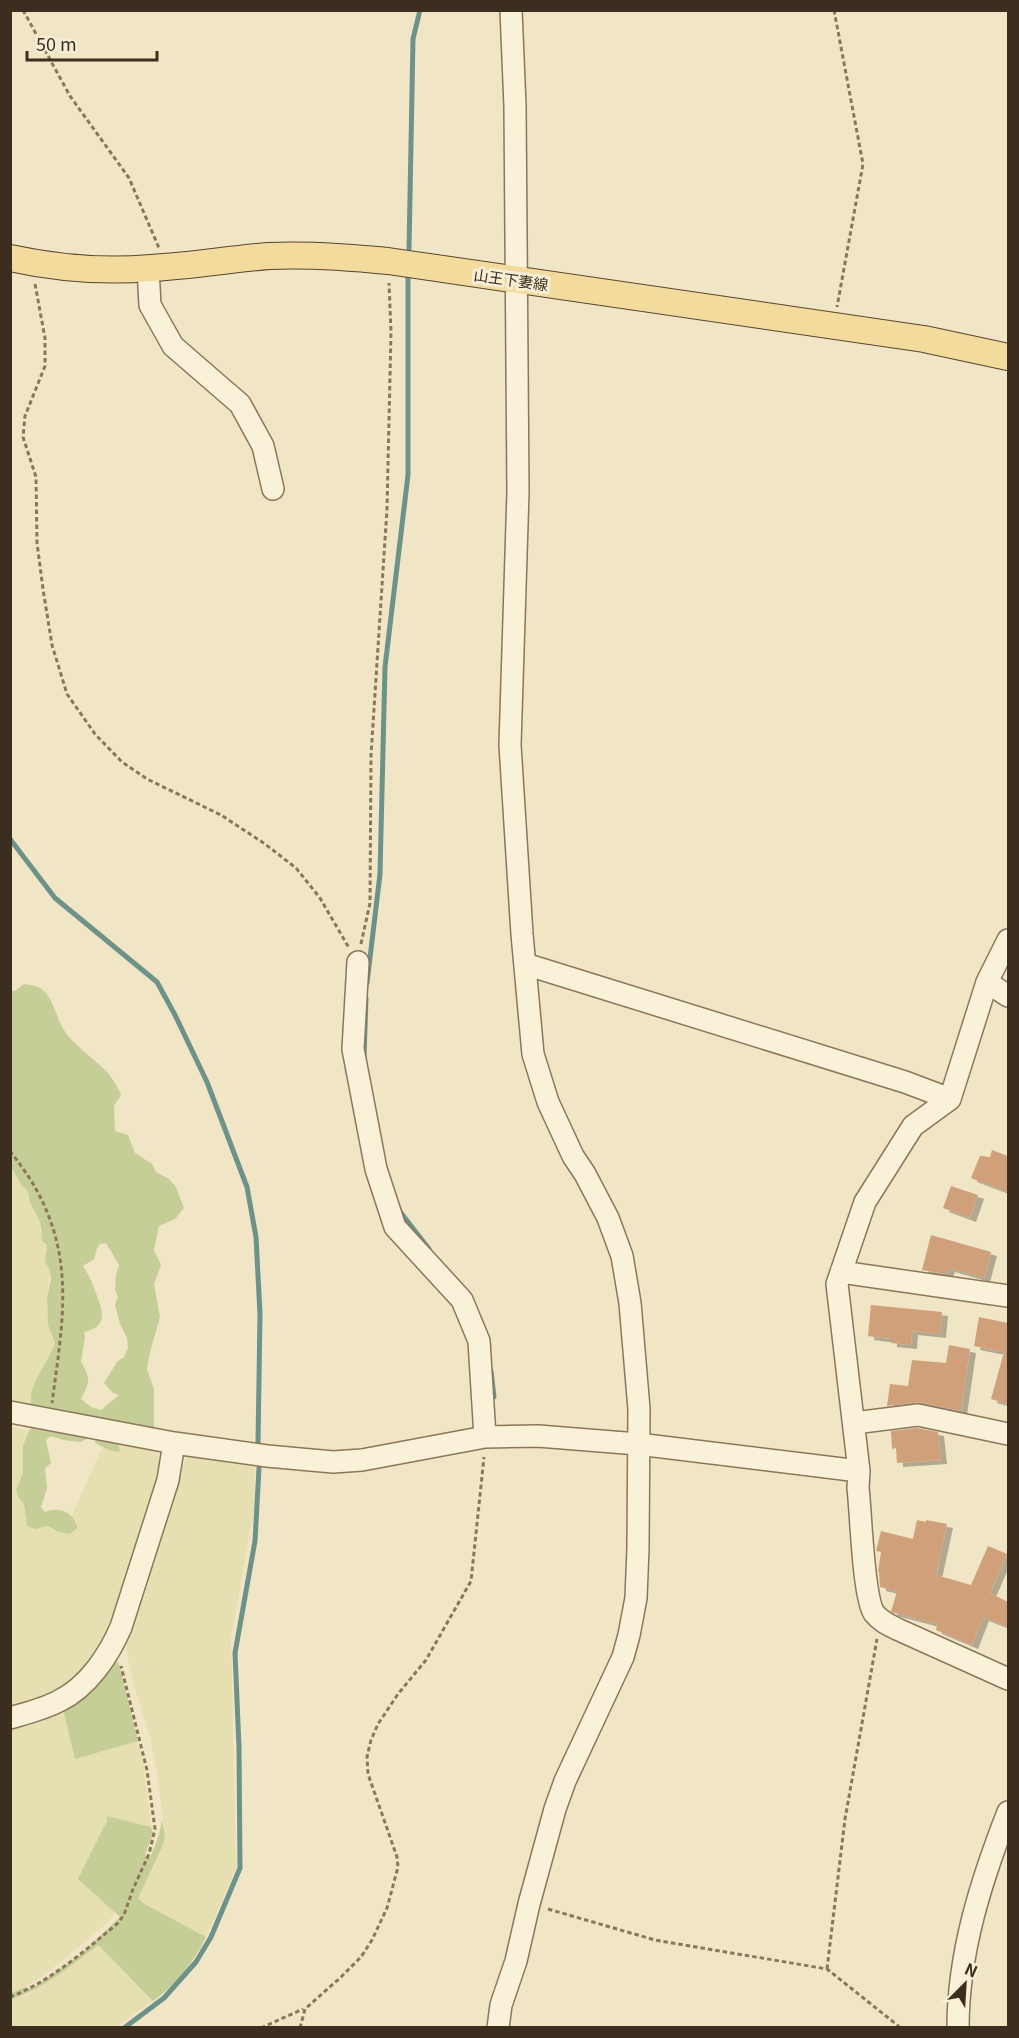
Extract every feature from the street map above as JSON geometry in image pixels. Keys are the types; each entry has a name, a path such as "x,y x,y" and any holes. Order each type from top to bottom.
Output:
{"main road":[{"name":"山王下妻線","path":"21,260 107,270 307,255 388,261 924,339 1008,357"}],"street":[{"path":"498,2028 501,2005 516,1961 555,1809 565,1781 630,1635 636,1598 638,1548 639,1409 630,1303 622,1256 608,1218 573,1156 548,1101 533,1054 510,745 518,504 515,106 511,10"},
{"path":"156,268 150,305 173,346 240,404 263,446 273,489"},
{"path":"1008,940 987,982 950,1099 913,1126 865,1202 837,1284 859,1472 858,1488 868,1592 873,1611 880,1620 1008,1679"},
{"path":"358,962 353,1049 376,1169 394,1227 462,1300 467,1310 479,1341 485,1437"},
{"path":"525,964 884,1075 950,1099"},
{"path":"987,982 1008,996"},
{"path":"841,1272 1008,1296"},
{"path":"10,1412 174,1443 267,1456 333,1462 362,1460 485,1437 538,1436 638,1444 859,1472"},
{"path":"854,1423 918,1415 1008,1434"},
{"path":"10,1718 52,1704 68,1695 92,1673 113,1645 121,1627 168,1480 174,1443"},
{"path":"958,2028 967,1939 1008,1812"}],"path":[{"path":"23,10 70,96 129,178 158,245 156,268"},
{"path":"834,10 863,164 834,326"},
{"path":"21,260 46,356 43,375 25,416 23,436 36,477 39,565 52,645 67,694 95,734 122,762 147,779 221,815 296,868 320,898 358,962"},
{"path":"358,962 370,903 371,754 387,509 391,332 388,261"},
{"path":"10,1151 36,1189 50,1220 62,1269 64,1309 50,1421"},
{"path":"261,2028 305,2009 340,1978 361,1957 387,1908 398,1867 397,1857 368,1774 367,1757 378,1724 398,1694 426,1660 471,1581 478,1501 484,1474 485,1437"},
{"path":"827,1969 845,1819 880,1620"},
{"path":"10,1997 31,1989 56,1973 117,1924 124,1915 154,1839 155,1817 147,1770 124,1673 113,1645"},
{"path":"529,1904 655,1940 827,1969 901,2028"},
{"path":"300,2028 305,2009"}],"shaded area":[{"path":"10,1167 28,1192 30,1203 40,1221 40,1232 47,1245 45,1262 50,1271 47,1299 48,1325 55,1343 50,1359 33,1387 30,1398 33,1407 11,1406"},
{"path":"11,1427 29,1431 23,1446 23,1473 16,1490 18,1497 48,1526 59,1532 77,1523 71,1517 103,1447 115,1452 117,1442 154,1450 158,1456 160,1482 111,1625 93,1661 70,1687 11,1712"},
{"path":"190,1455 255,1464 254,1509 231,1638 236,1868 206,1937 143,1903 138,1898 165,1836 150,1737 133,1682 126,1648 126,1640 172,1500 186,1458"},
{"path":"62,1705 75,1758 138,1741 144,1765 151,1827 107,1816 107,1821 79,1879 116,1912 107,1923 58,1964 31,1984 11,1993 11,1723"},
{"path":"98,1945 153,2001 116,2027 11,2028 11,2000 29,1994"}],"green space":[{"path":"24,984 36,986 45,992 65,1032 105,1070 117,1086 121,1095 114,1106 115,1131 128,1135 135,1153 152,1164 156,1172 169,1179 176,1187 184,1208 175,1219 159,1226 154,1250 161,1265 154,1284 160,1317 147,1370 154,1389 154,1428 146,1436 116,1438 120,1451 100,1446 95,1442 95,1434 85,1432 86,1439 81,1442 51,1436 46,1440 51,1463 45,1468 47,1488 41,1507 45,1512 60,1510 69,1514 76,1522 77,1528 70,1534 59,1532 48,1526 35,1529 27,1526 24,1504 16,1490 23,1473 23,1446 35,1423 31,1395 38,1375 55,1343 48,1325 47,1298 51,1280 50,1271 45,1262 47,1245 42,1241 40,1221 30,1203 28,1192 11,1167 10,990 15,991","holes":["106,1243 119,1265 115,1290 118,1296 115,1305 127,1338 128,1348 104,1383 113,1393 119,1395 101,1410 91,1407 81,1399 88,1380 81,1362 84,1332 97,1327 102,1319 99,1303 83,1266 94,1259 100,1244"]},
{"path":"115,1657 120,1667 138,1741 75,1759 62,1705"},
{"path":"107,1816 151,1827 153,1833 145,1855 150,1858 162,1820 165,1836 163,1845 138,1898 143,1903 206,1937 190,1964 177,1980 153,2001 98,1945 46,1983 11,2000 11,1993 25,1987 31,1989 80,1955 120,1917 78,1879 107,1821"}],"building":[{"path":"992,1150 1008,1156 1008,1192 971,1178 980,1156 990,1157"},
{"path":"951,1186 978,1195 970,1218 943,1208"},
{"path":"931,1235 991,1252 984,1278 949,1268 947,1274 922,1270"},
{"path":"871,1305 942,1312 940,1334 912,1331 911,1345 891,1343 891,1339 868,1336"},
{"path":"979,1317 1008,1323 1008,1404 991,1399 1004,1352 974,1346"},
{"path":"949,1345 970,1349 961,1411 920,1402 887,1406 890,1384 908,1386 912,1360 946,1363"},
{"path":"917,1428 938,1432 941,1460 897,1463 896,1448 892,1449 891,1431"},
{"path":"917,1520 947,1524 936,1575 971,1585 988,1546 1007,1554 990,1593 1008,1602 1008,1627 983,1617 972,1645 936,1630 937,1624 891,1612 897,1591 880,1587 878,1571 881,1552 876,1551 881,1531 913,1539"}],"waterway":[{"path":"409,249 413,39 420,10"},
{"path":"367,983 380,874 385,667 408,475 408,275"},
{"path":"10,839 55,898 157,982 207,1082 247,1187 256,1237 260,1314 258,1443"},
{"path":"364,1058 366,998"},
{"path":"398,1209 429,1249"},
{"path":"491,1371 494,1397"},
{"path":"124,2028 164,1998 196,1962 211,1937 240,1868 239,1747 235,1653 255,1541 259,1468"}]}
